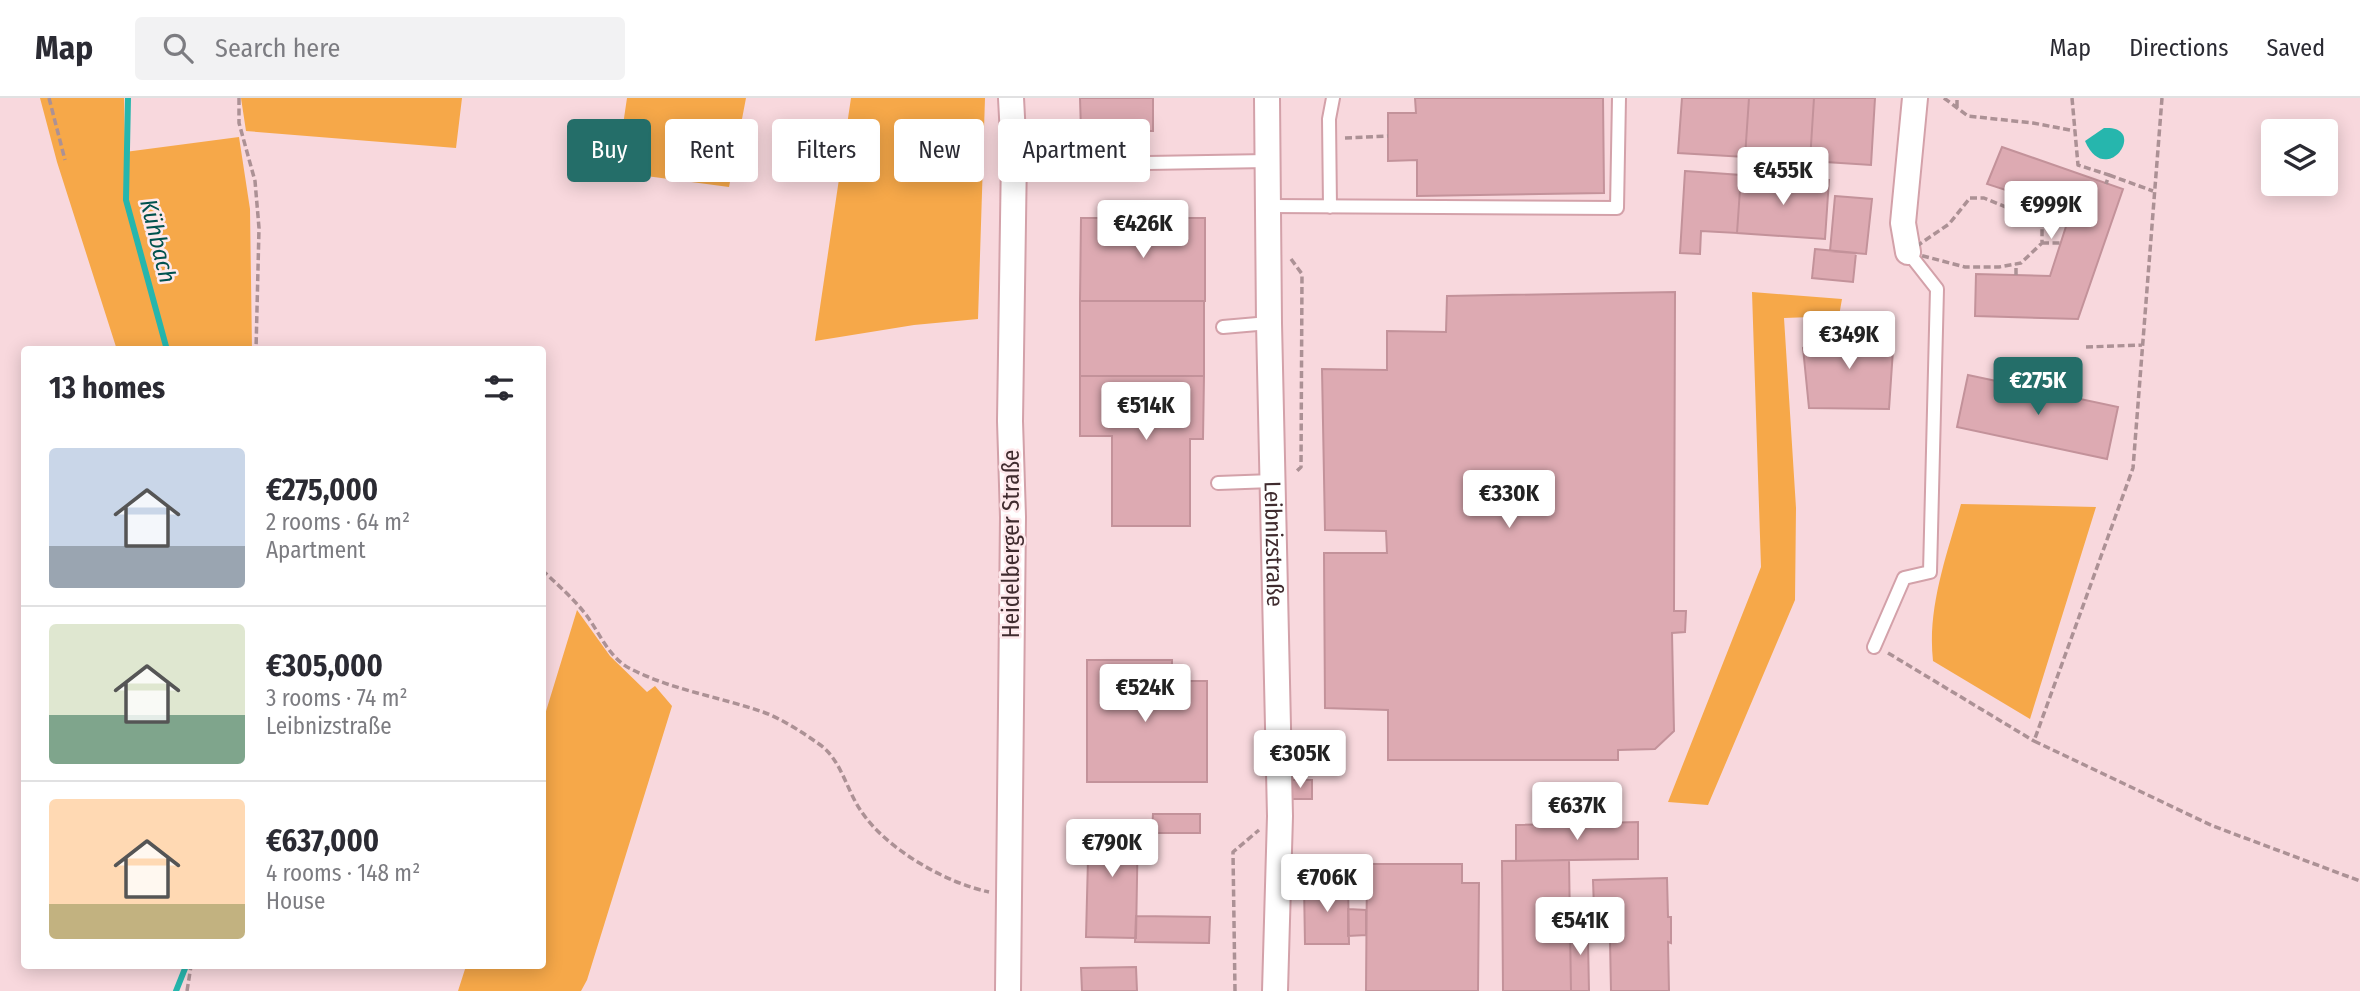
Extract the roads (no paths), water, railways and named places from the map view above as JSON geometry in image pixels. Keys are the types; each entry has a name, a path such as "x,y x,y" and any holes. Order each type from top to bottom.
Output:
{"street":[{"name":"Heidelberger Straße","path":"1008,991 1013,517 1010,421 1014,155 1011,98"},
{"name":"Leibnizstraße","path":"1268,98 1269,323 1279,816 1275,991"},
{"path":"1908,252 1903,223 1915,98"}],"lane":[{"path":"1330,207 1329,119 1333,98"},
{"path":"1268,206 1617,208 1619,98"},
{"path":"1150,163 1268,161"},
{"path":"1874,646 1904,578 1930,572 1937,289 1908,252"},
{"path":"1223,327 1269,323"},
{"path":"1218,483 1273,481"}],"water":[{"path":"2104,128 2117,130 2123,136 2124,144 2120,152 2112,158 2103,159 2094,154 2085,141"}],"waterway":[{"name":"Kühbach","path":"128,98 126,200 166,346"},
{"name":"Kühbach","path":"176,991 185,969"}]}
